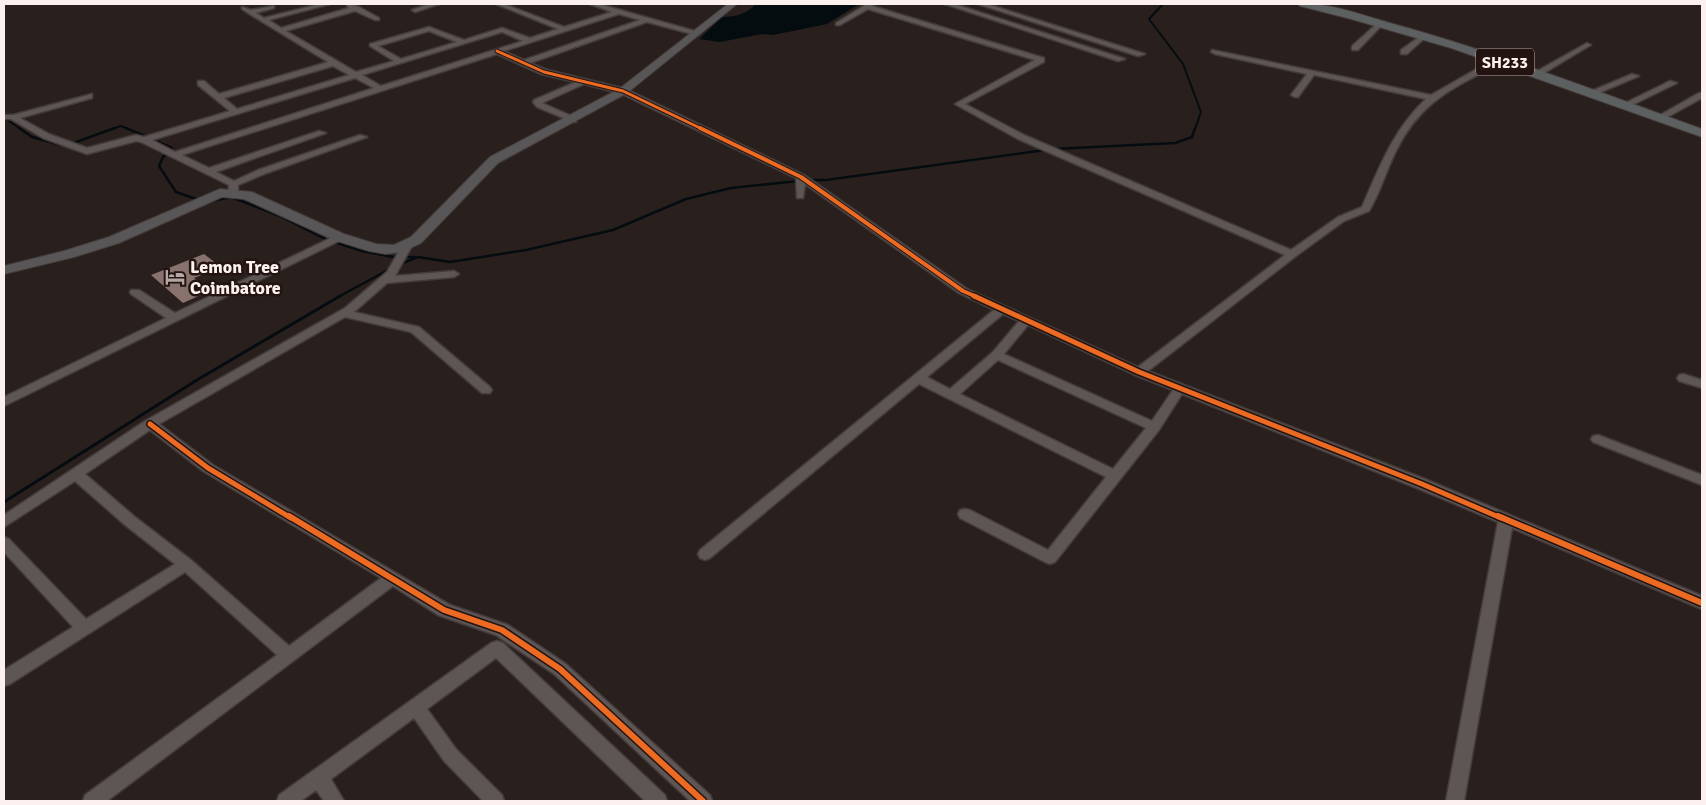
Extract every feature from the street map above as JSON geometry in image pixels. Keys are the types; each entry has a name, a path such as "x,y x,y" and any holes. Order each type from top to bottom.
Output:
{"main road":[{"path":"4,270 69,254 114,240 200,200 233,188 333,239 386,250 405,249 494,160 573,120 623,91 732,4"},
{"name":"SH233","path":"1303,4 1382,22 1499,60 1702,133"}],"street":[{"path":"263,20 327,4"},
{"path":"346,4 377,19"},
{"path":"414,10 436,4"},
{"path":"499,4 565,30"},
{"path":"593,4 696,33"},
{"path":"948,4 1121,59"},
{"path":"981,4 1141,54"},
{"path":"838,24 870,5 1041,60 959,104 1035,143 1292,254"},
{"path":"272,7 247,10 381,89"},
{"path":"280,30 357,8"},
{"path":"170,153 381,89 620,12"},
{"path":"524,63 646,20"},
{"path":"1355,48 1382,22"},
{"path":"399,61 372,45 429,28 464,42"},
{"path":"8,117 46,136 87,151 136,138 147,139 502,30 530,41"},
{"path":"1404,52 1424,36"},
{"path":"1536,74 1587,45"},
{"path":"497,51 544,72 623,91 801,177 963,291 1139,372 1413,480 1702,603"},
{"path":"1216,52 1301,69 1311,74 1433,98"},
{"path":"1139,372 1292,254 1341,219 1366,209 1399,136 1433,98 1499,60"},
{"path":"218,97 334,63"},
{"path":"1294,95 1311,74"},
{"path":"1591,93 1634,76"},
{"path":"573,120 537,102 582,82"},
{"path":"201,83 236,112"},
{"path":"1624,106 1673,83"},
{"path":"1659,118 1702,95"},
{"path":"8,117 89,96"},
{"path":"209,171 322,133"},
{"path":"147,139 170,153 209,171 233,188 285,164 363,137"},
{"path":"800,193 801,177"},
{"path":"4,402 333,239"},
{"path":"4,522 150,424 344,313 388,277 405,249"},
{"path":"388,277 454,274"},
{"path":"135,292 174,318"},
{"path":"705,554 1002,309"},
{"path":"344,313 415,329 486,390"},
{"path":"952,394 997,355 1026,320"},
{"path":"997,355 1154,427"},
{"path":"918,378 1115,476"},
{"path":"1683,378 1702,384"},
{"path":"965,514 1050,558 1154,427 1180,388"},
{"path":"150,424 208,468 444,610 502,630 560,670 704,801"},
{"path":"1598,439 1702,480"},
{"path":"76,474 130,521 186,564 288,655"},
{"path":"1455,801 1506,520"},
{"path":"4,543 84,628"},
{"path":"4,679 186,564"},
{"path":"92,801 393,578"},
{"path":"286,801 497,648 658,801"},
{"path":"416,707 450,755 495,801"},
{"path":"319,778 335,801"}],"shaded area":[{"path":"756,4 859,4 827,24 773,35 762,34 720,42 699,39 722,17 740,14"}],"building":[{"name":"Lemon Tree Coimbatore","path":"204,254 221,267 194,278 210,291 183,303 151,275"}],"waterway":[{"path":"1163,4 1149,19 1183,64 1201,112 1195,129"},
{"path":"4,118 21,129"},
{"path":"115,128 121,126 128,129"},
{"path":"19,128 32,137 65,146 115,128"},
{"path":"126,128 172,148 163,157 159,166 176,192 199,200"},
{"path":"1053,149 1175,143 1192,137 1195,128"},
{"path":"807,180 826,180 1046,150"},
{"path":"398,265 418,257 450,262 526,250 613,230 686,199 731,188 799,181"},
{"path":"212,201 231,197 280,216 325,239 362,251 393,257 414,257"},
{"path":"338,297 390,269"},
{"path":"4,502 197,380 340,296"}],"cycle path":[{"path":"497,51 544,72 623,91 801,177 963,291 1139,372 1422,484 1702,603"},
{"path":"150,424 208,468 444,610 502,630 560,669 703,801"}],"place":[{"name":"Lemon Tree Coimbatore","path":"175,277"}]}
